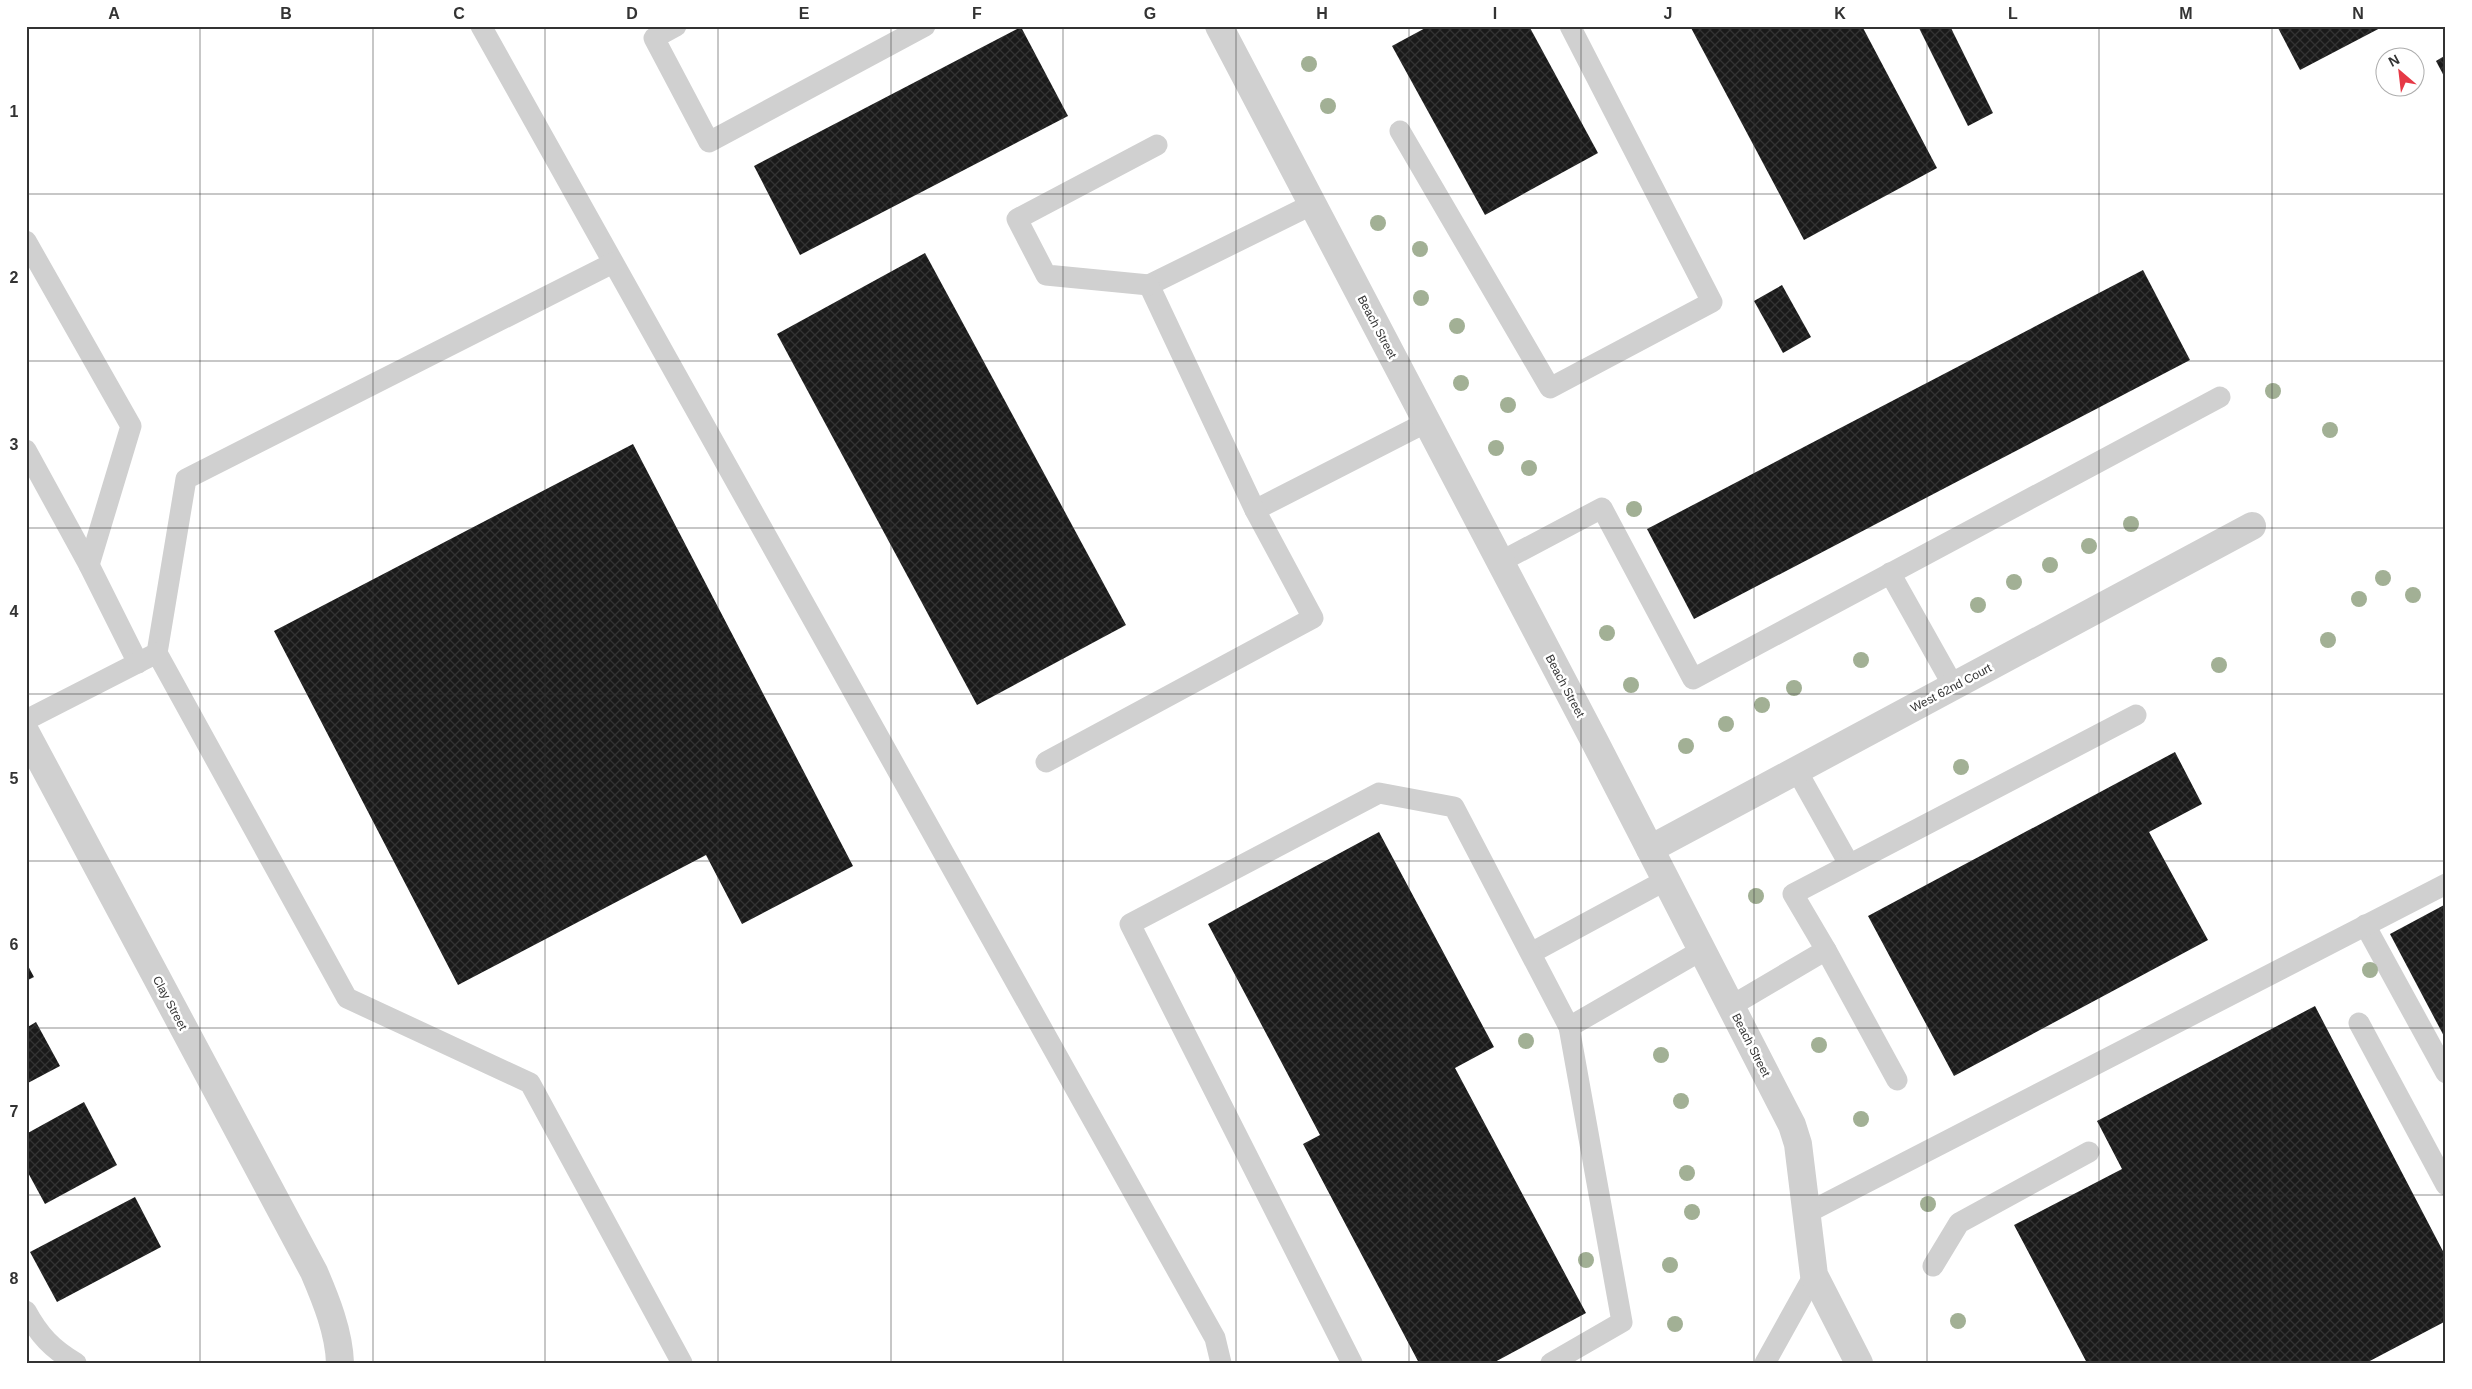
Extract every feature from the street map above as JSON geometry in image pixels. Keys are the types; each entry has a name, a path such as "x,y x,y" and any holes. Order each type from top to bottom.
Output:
{"street":[{"name":"Beach Street","path":"1218,26 1427,422 1792,1125 1798,1144 1814,1275 1859,1363"},
{"name":"West 62nd Court","path":"1650,849 2252,526"},
{"name":"Clay Street","path":"26,733 314,1272 325,1298 340,1350 340,1363"}],"lane":[{"path":"481,26 1216,1338 1221,1363"},
{"path":"676,26 654,38 709,142 925,26"},
{"path":"1400,131 1550,388 1712,302 1570,26"},
{"path":"1157,145 1017,219 1046,275 1149,285 1313,204"},
{"path":"26,241 130,426 89,565"},
{"path":"613,263 186,479 157,654 347,998 530,1083 682,1363"},
{"path":"1046,762 1313,618 1255,510 1149,285"},
{"path":"1500,562 1602,508 1692,679 2220,397"},
{"path":"1255,510 1427,422"},
{"path":"26,450 89,565 138,664"},
{"path":"1890,573 1954,687"},
{"path":"26,720 157,654"},
{"path":"1897,1080 1793,894 2136,715"},
{"path":"1797,771 1849,864"},
{"path":"1352,1363 1130,924 1379,793 1454,807 1569,1028 1622,1322 1551,1363"},
{"path":"1531,953 1666,880"},
{"path":"1806,1213 2446,884"},
{"path":"2365,925 2446,1073"},
{"path":"1569,1028 1702,950"},
{"path":"1731,1006 1826,950"},
{"path":"2359,1023 2446,1185"},
{"path":"1932,1266 1959,1222 2089,1152"},
{"path":"1765,1363 1814,1275"},
{"path":"26,1311 37,1332 56,1352 76,1363"}],"building":[{"path":"1429,26 1529,26 1598,153 1485,215 1392,46"},
{"path":"1690,26 1862,26 1937,168 1804,240"},
{"path":"1918,26 1950,26 1993,113 1968,126"},
{"path":"2277,26 2384,26 2300,70"},
{"path":"1021,27 1068,116 800,255 754,166"},
{"path":"2446,55 2446,80 2436,61"},
{"path":"925,253 1126,625 977,705 777,334"},
{"path":"2143,270 2190,360 1694,619 1647,529"},
{"path":"1782,285 1811,337 1783,353 1754,301"},
{"path":"633,444 853,866 742,924 706,855 458,985 274,631"},
{"path":"2175,752 2202,804 2149,832 2208,940 1954,1076 1868,916"},
{"path":"1379,832 1494,1047 1455,1068 1586,1313 1493,1363 1419,1363 1303,1144 1320,1135 1208,924"},
{"path":"2446,904 2446,1040 2390,934"},
{"path":"26,962 34,977 26,981"},
{"path":"2315,1006 2446,1257 2446,1321 2366,1363 2087,1363 2014,1225 2122,1169 2097,1121"},
{"path":"36,1022 60,1066 26,1084 26,1028"},
{"path":"84,1102 117,1165 45,1204 26,1169 26,1134"},
{"path":"135,1197 161,1247 57,1302 30,1252"}]}
